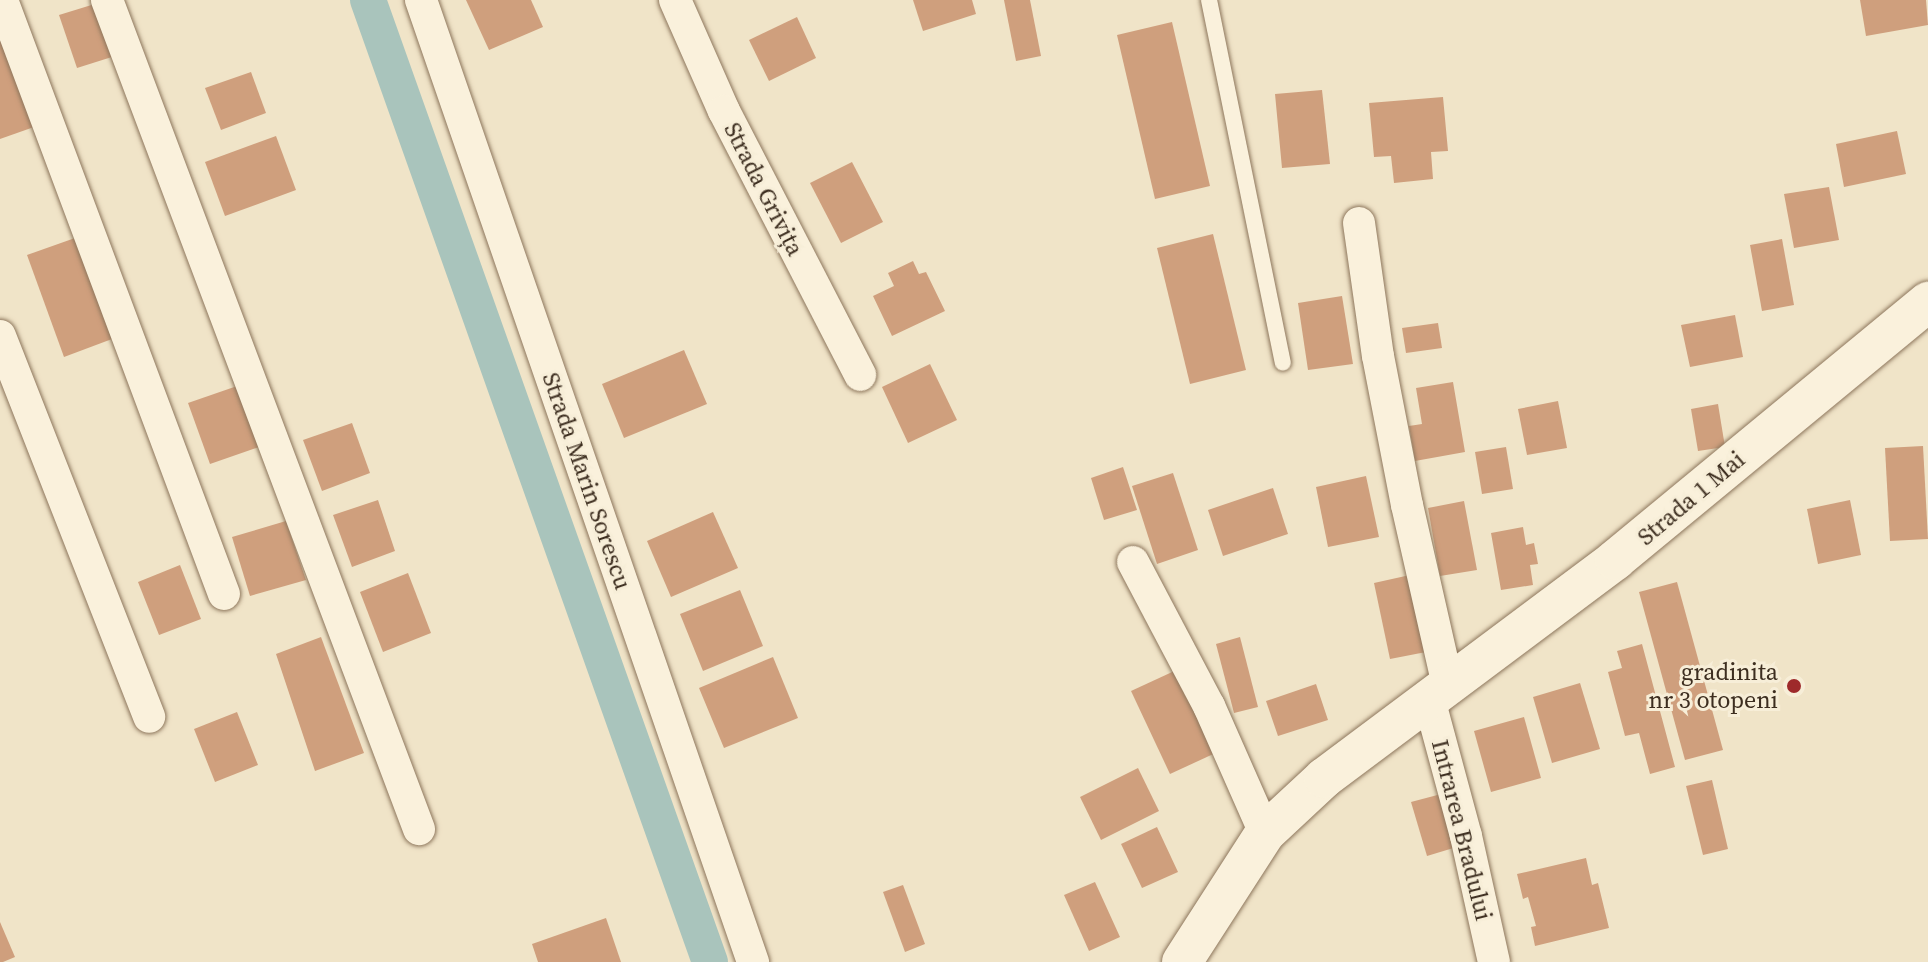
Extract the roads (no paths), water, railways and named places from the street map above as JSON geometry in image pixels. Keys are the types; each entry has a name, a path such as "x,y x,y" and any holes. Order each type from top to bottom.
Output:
{"street":[{"path":"2,0 224,594"},
{"path":"107,0 419,829"},
{"name":"Strada Marin Sorescu","path":"421,0 753,962"},
{"name":"Strada Grivița","path":"675,0 724,111 860,375"},
{"path":"1359,223 1378,356 1439,692"},
{"name":"Strada 1 Mai","path":"1182,962 1265,833 1324,778 1615,560 1928,302"},
{"path":"0,336 149,717"},
{"path":"1133,562 1209,706 1265,833"},
{"name":"Intrarea Bradului","path":"1439,692 1494,962"}],"lane":[{"path":"1209,0 1283,363"}],"waterway":[{"path":"368,0 710,962"}],"place":[{"name":"gradinita nr 3 otopeni","path":"1794,686"}]}
